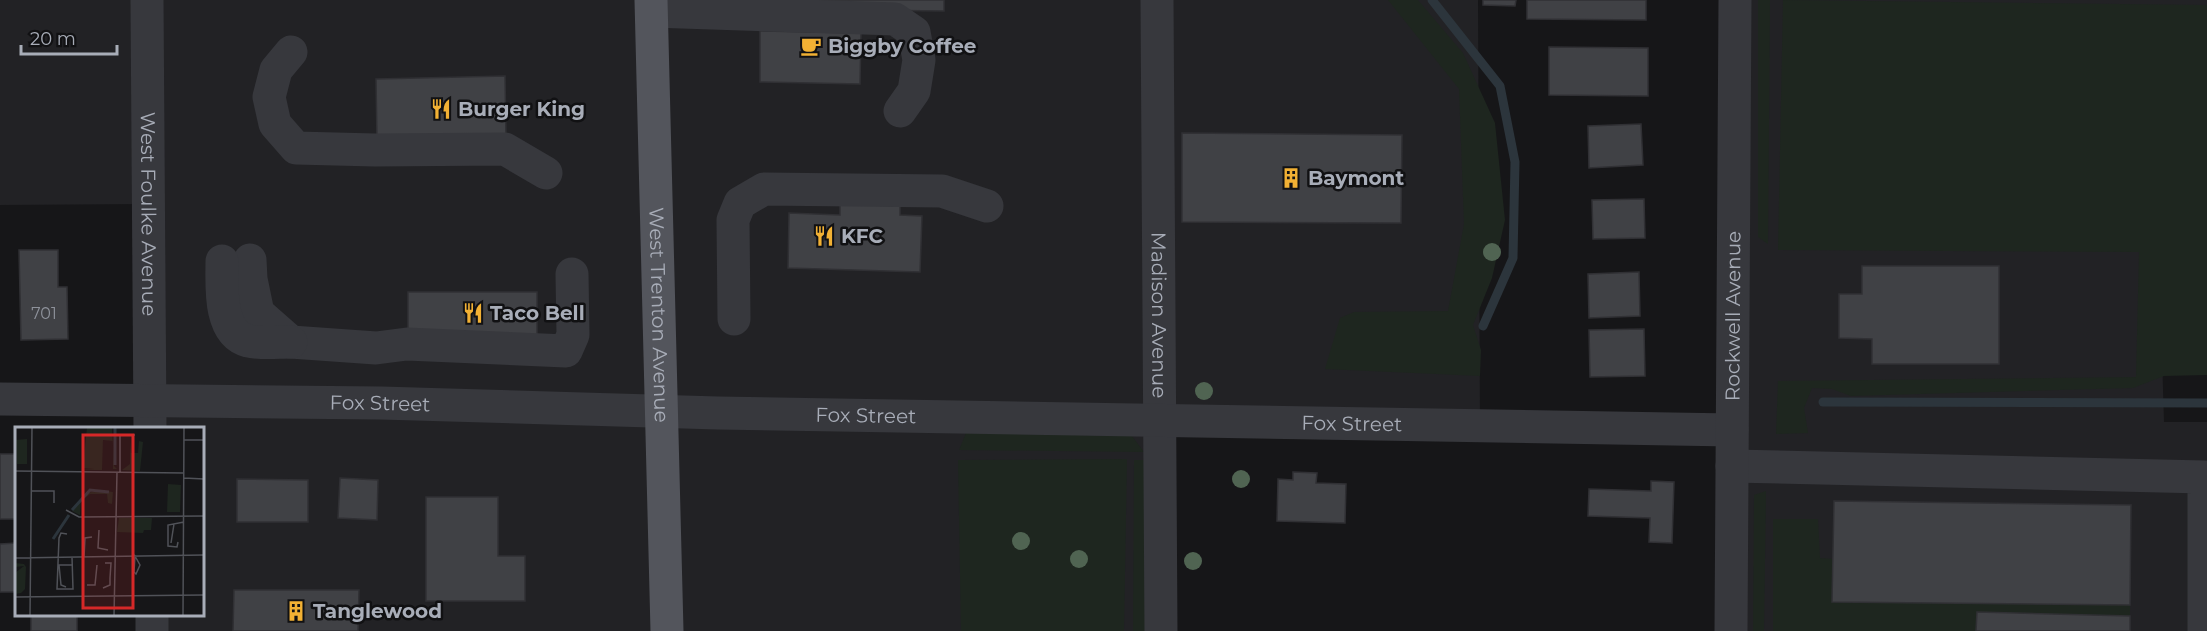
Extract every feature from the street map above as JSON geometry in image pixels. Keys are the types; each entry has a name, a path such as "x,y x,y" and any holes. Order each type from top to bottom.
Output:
{"main road":[{"name":"West Trenton Avenue","path":"651,6 667,631"}],"street":[{"name":"West Foulke Avenue","path":"147,0 150,415"},
{"name":"Madison Avenue","path":"1157,0 1161,631"},
{"name":"Rockwell Avenue","path":"1731,631 1735,0"},
{"path":"651,6 895,19 914,32 919,60 914,91 900,111"},
{"path":"291,52 276,70 270,97 275,124 296,148 504,149 546,173"},
{"path":"734,319 733,220 740,203 764,189 942,191 987,206"},
{"path":"236,261 251,279 258,313 291,342 376,348 407,344 566,351 573,334 572,274"},
{"name":"Fox Street","path":"0,399 150,415 381,403 660,411 1732,430"},
{"path":"1732,466 2204,477 2204,631"}],"shaded area":[{"path":"0,0 1478,0 1480,426 1160,420 1163,631 152,631 152,616 204,616 204,427 151,427 148,204 0,205"},
{"path":"1388,0 1418,0 1463,53 1495,123 1505,220 1492,278 1473,325 1481,350 1480,376 1325,369 1340,318 1354,312 1448,311 1464,224 1459,89"},
{"path":"1735,0 2207,0 2207,375 2162,356 2164,422 2207,422 2207,631 1731,631"},
{"path":"1758,0 1770,0 1768,244 1758,237"},
{"path":"1783,0 2207,5 2207,375 2164,376 2133,388 1851,396 1832,389 1812,388 1804,408 1808,433 1776,434 1778,381 2136,377 2139,252 1778,250"},
{"path":"966,433 1132,436 1144,452 959,450"},
{"path":"1127,459 1124,631 961,631 958,460"},
{"path":"1134,460 1144,460 1146,631 1133,631"},
{"path":"1766,491 1764,631 1753,631 1754,495"},
{"path":"1773,519 1818,519 1820,558 1833,559 1833,602 2130,605 2130,616 1977,612 1976,631 1773,631"}],"building":[{"path":"772,0 944,0 944,11 772,9"},
{"path":"1483,0 1516,0 1515,6 1483,5"},
{"path":"1527,0 1646,0 1646,20 1527,19"},
{"name":"Biggby Coffee","path":"760,31 861,33 860,84 760,82"},
{"path":"1549,47 1648,48 1648,96 1549,95"},
{"name":"Burger King","path":"505,76 506,138 377,141 376,79"},
{"path":"1641,124 1643,165 1589,168 1588,126"},
{"name":"Baymont","path":"1182,133 1402,135 1401,223 1182,222"},
{"path":"1644,199 1645,238 1593,239 1592,200"},
{"path":"840,204 900,206 900,215 922,216 920,272 788,268 789,213 840,215"},
{"path":"19,250 58,250 58,287 67,287 68,339 21,340"},
{"path":"1862,266 1999,266 1999,364 1872,364 1872,339 1839,338 1839,294 1862,294"},
{"path":"1639,272 1640,316 1589,318 1588,274"},
{"name":"Taco Bell","path":"408,292 537,292 537,335 408,335"},
{"path":"1644,329 1645,376 1590,377 1589,330"},
{"path":"0,454 15,454 15,519 0,519"},
{"path":"1293,472 1317,473 1316,483 1346,484 1345,523 1277,521 1278,479 1293,480"},
{"path":"340,478 378,480 377,520 338,518"},
{"path":"237,479 308,480 308,522 237,522"},
{"path":"1651,481 1674,482 1672,543 1649,542 1650,518 1588,516 1589,489 1651,491"},
{"path":"426,497 498,497 498,556 525,556 525,601 426,601"},
{"path":"1834,501 2131,505 2130,605 1832,602"},
{"path":"15,543 15,592 0,592 0,544"},
{"name":"Tanglewood","path":"234,590 359,590 358,631 233,631"},
{"path":"1977,612 2130,616 2130,631 1976,631"},
{"path":"31,616 77,616 77,631 31,631"}],"waterway":[{"path":"1432,0 1500,86 1515,162 1513,258 1483,326"},
{"path":"1823,402 2207,403"}],"place":[{"name":"Biggby Coffee","path":"811,46"},
{"name":"Burger King","path":"441,109"},
{"name":"Baymont","path":"1291,178"},
{"name":"KFC","path":"824,236"},
{"name":"Taco Bell","path":"473,313"},
{"name":"Tanglewood","path":"296,611"}]}
